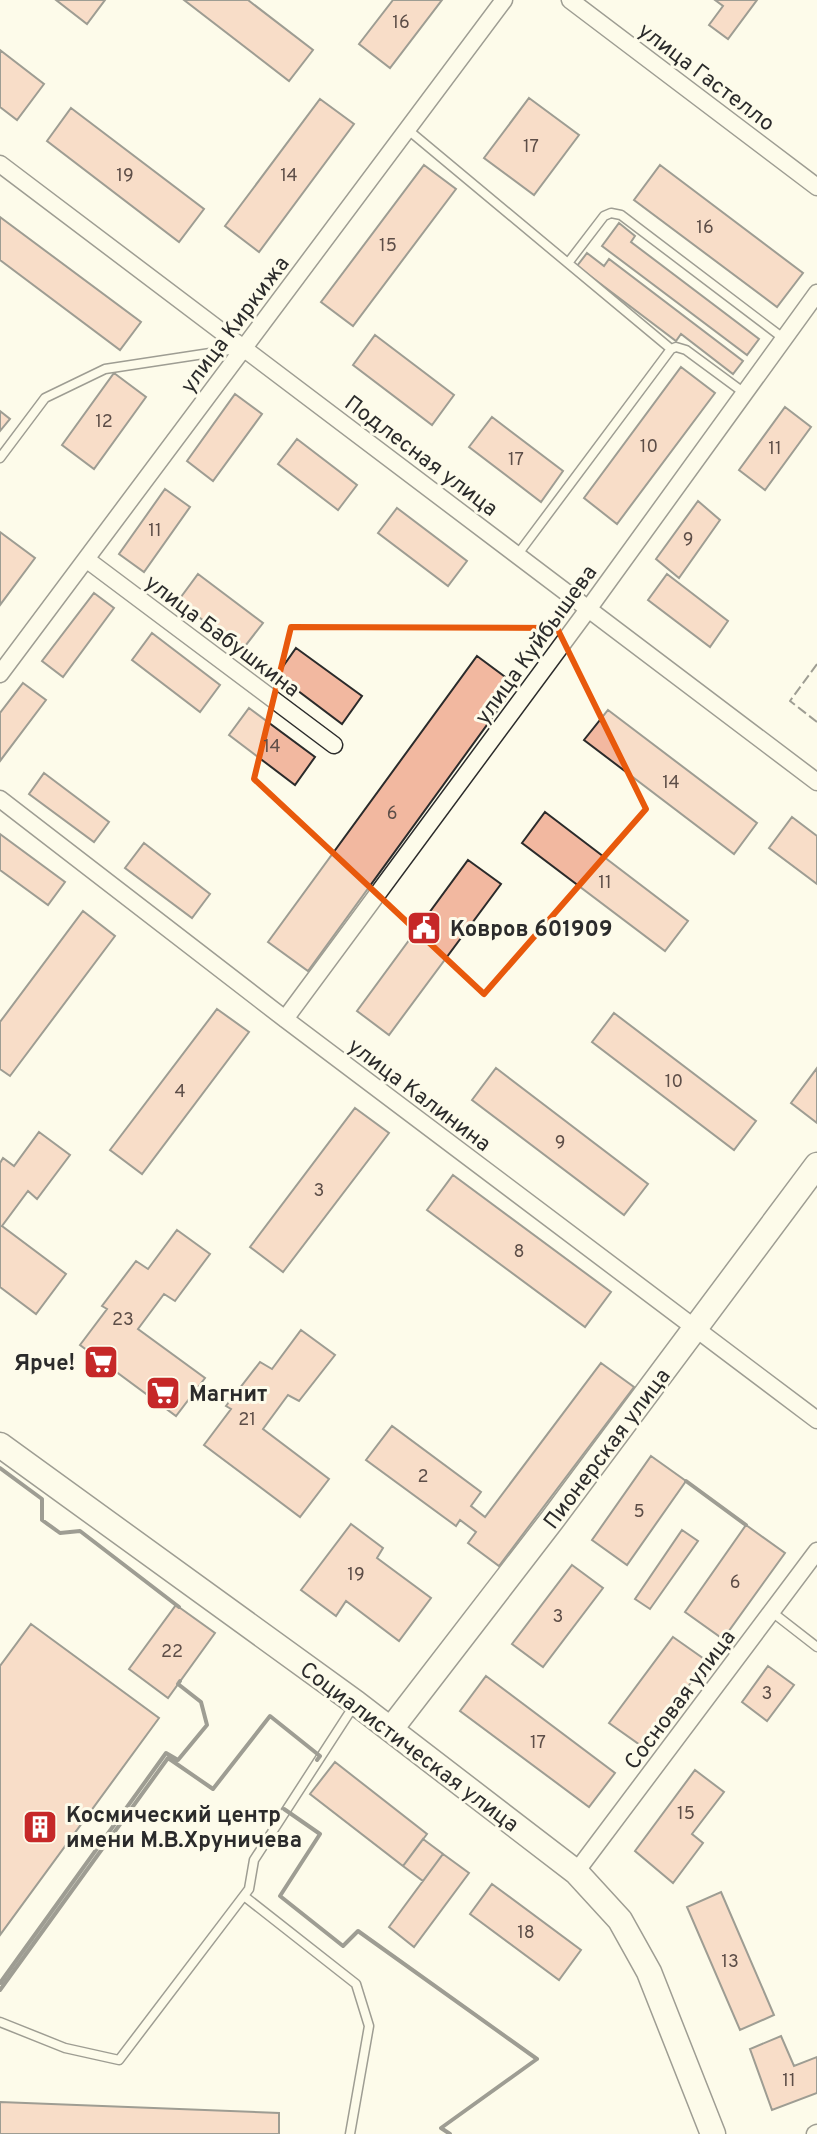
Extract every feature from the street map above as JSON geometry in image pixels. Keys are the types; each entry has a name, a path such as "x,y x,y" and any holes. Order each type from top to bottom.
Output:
{"main road":[{"name":"Пионерская улица","path":"391,1729 552,1520 817,1165"},
{"name":"Социалистическая улица","path":"0,1445 356,1703 576,1872 620,1920 649,1972 713,2134"}],"street":[{"name":"улица Киркижа","path":"0,674 504,0"},
{"name":"улица Гастелло","path":"570,0 817,187"},
{"name":"Подлесная улица","path":"0,164 817,782"},
{"name":"улица Куйбышева","path":"285,1019 817,293"},
{"name":"улица Бабушкина","path":"86,559 334,745"},
{"name":"улица Калинина","path":"0,799 285,1019 817,1420"},
{"name":"Сосновая улица","path":"576,1872 817,1551"}],"lane":[{"path":"407,129 671,349"},
{"path":"568,263 604,216 621,215 783,338"},
{"path":"0,458 45,398 105,369 243,348"},
{"path":"518,554 671,349 686,350 743,392"},
{"path":"772,1612 817,1647"},
{"path":"0,2022 65,2048 119,2060 249,1889 254,1860 356,1703"},
{"path":"244,1896 356,1984 369,2026 350,2134"}],"highlighted area":[{"path":"291,627 557,628 646,809 484,994 254,779"}],"building":[{"path":"56,0 105,0 87,24"},
{"path":"184,0 248,0 313,50 289,81"},
{"path":"393,0 442,0 390,68 359,44"},
{"path":"715,0 757,0 728,39 709,25 723,6"},
{"path":"0,50 44,84 17,120 0,107"},
{"path":"529,98 579,135 534,195 484,158"},
{"path":"320,99 354,124 259,252 225,226"},
{"path":"71,108 204,209 179,242 47,141"},
{"path":"424,165 456,189 353,326 321,302"},
{"path":"660,165 803,273 777,307 634,200"},
{"path":"0,217 141,322 120,350 0,260"},
{"path":"619,223 635,236 631,242 759,339 747,355 602,246"},
{"path":"587,253 604,266 609,259 743,361 733,374 681,334 676,341 577,266"},
{"path":"375,335 454,395 432,425 353,365"},
{"path":"681,367 715,393 617,524 584,498"},
{"path":"114,373 146,397 94,469 62,445"},
{"path":"235,394 262,414 213,481 187,461"},
{"path":"785,407 811,427 765,490 739,470"},
{"path":"0,411 10,419 0,431"},
{"path":"492,417 563,471 541,502 469,447"},
{"path":"297,439 357,485 338,510 278,464"},
{"path":"165,489 190,507 144,572 119,554"},
{"path":"698,501 720,520 679,578 656,559"},
{"path":"397,508 467,561 448,586 378,533"},
{"path":"0,532 35,558 0,605"},
{"path":"198,574 263,623 242,650 178,601"},
{"path":"667,574 728,621 710,647 648,600"},
{"path":"94,593 114,608 63,677 42,661"},
{"path":"152,633 220,685 200,712 132,660"},
{"path":"296,648 362,696 342,724 277,675"},
{"path":"477,656 516,685 308,971 268,942"},
{"path":"23,683 46,700 0,761 0,713"},
{"path":"249,708 315,757 295,785 229,735"},
{"path":"608,710 757,823 734,854 584,740"},
{"path":"44,773 109,822 94,842 29,794"},
{"path":"545,812 688,921 665,951 522,843"},
{"path":"792,817 817,836 817,884 769,848"},
{"path":"0,834 65,882 48,905 0,870"},
{"path":"144,843 210,894 192,918 125,868"},
{"path":"468,860 501,884 389,1035 357,1011"},
{"path":"83,911 115,936 10,1076 0,1069 0,1022"},
{"path":"217,1009 249,1032 142,1174 110,1150"},
{"path":"614,1013 756,1121 734,1150 592,1042"},
{"path":"496,1068 648,1184 624,1215 472,1100"},
{"path":"817,1068 817,1123 791,1103"},
{"path":"355,1108 389,1133 283,1272 250,1247"},
{"path":"39,1132 70,1155 37,1199 28,1191 2,1226 66,1274 36,1314 0,1287 0,1163 3,1158 14,1166"},
{"path":"453,1175 611,1292 585,1327 427,1210"},
{"path":"177,1230 210,1254 175,1301 164,1294 138,1329 205,1378 176,1416 80,1345 107,1309 102,1306 136,1261 148,1269"},
{"path":"301,1330 335,1355 299,1401 288,1395 263,1429 329,1479 300,1517 204,1445 231,1409 226,1406 260,1362 272,1369"},
{"path":"601,1363 634,1387 499,1566 468,1543 476,1532 460,1520 456,1526 366,1460 392,1426 481,1492 471,1506 485,1517"},
{"path":"651,1456 686,1481 627,1565 592,1540"},
{"path":"351,1524 383,1548 377,1558 431,1598 399,1641 346,1601 336,1616 301,1590"},
{"path":"746,1525 785,1553 723,1639 685,1612"},
{"path":"682,1530 698,1541 650,1609 635,1599"},
{"path":"572,1565 603,1588 543,1667 512,1644"},
{"path":"176,1605 215,1633 168,1698 129,1669"},
{"name":"Космический центр имени М.В.Хруничева","path":"31,1624 159,1718 0,1935 0,1666"},
{"path":"673,1637 707,1661 643,1747 609,1723"},
{"path":"768,1666 794,1685 767,1721 742,1702"},
{"path":"486,1676 615,1773 589,1807 460,1711"},
{"path":"335,1762 427,1834 403,1866 310,1794"},
{"path":"695,1770 724,1792 692,1834 703,1843 673,1883 635,1851"},
{"path":"423,1839 443,1854 423,1881 403,1866"},
{"path":"443,1854 469,1873 414,1947 389,1927"},
{"path":"492,1884 581,1950 559,1980 470,1914"},
{"path":"721,1892 774,2015 740,2030 687,1907"},
{"path":"781,2036 794,2066 817,2057 817,2093 772,2110 750,2049"},
{"path":"0,2102 279,2113 279,2134 0,2134"}],"fence":[{"path":"817,664 790,701 817,722"}],"wall":[{"path":"0,1468 42,1499 42,1520 60,1533 80,1531 179,1607"},
{"path":"686,1481 746,1525"},
{"path":"0,1983 166,1753 178,1760 207,1725 201,1702 178,1684 180,1681"},
{"path":"0,1990 168,1758 213,1789 270,1716 320,1756 317,1760"},
{"path":"284,1809 320,1834 280,1896 343,1946 358,1931 537,2059 441,2128 450,2134"}],"place":[{"name":"Ковров 601909","path":"424,928"},
{"name":"Ярче!","path":"101,1362"},
{"name":"Магнит","path":"163,1393"},
{"name":"Космический центр имени М.В.Хруничева","path":"40,1827"}]}
